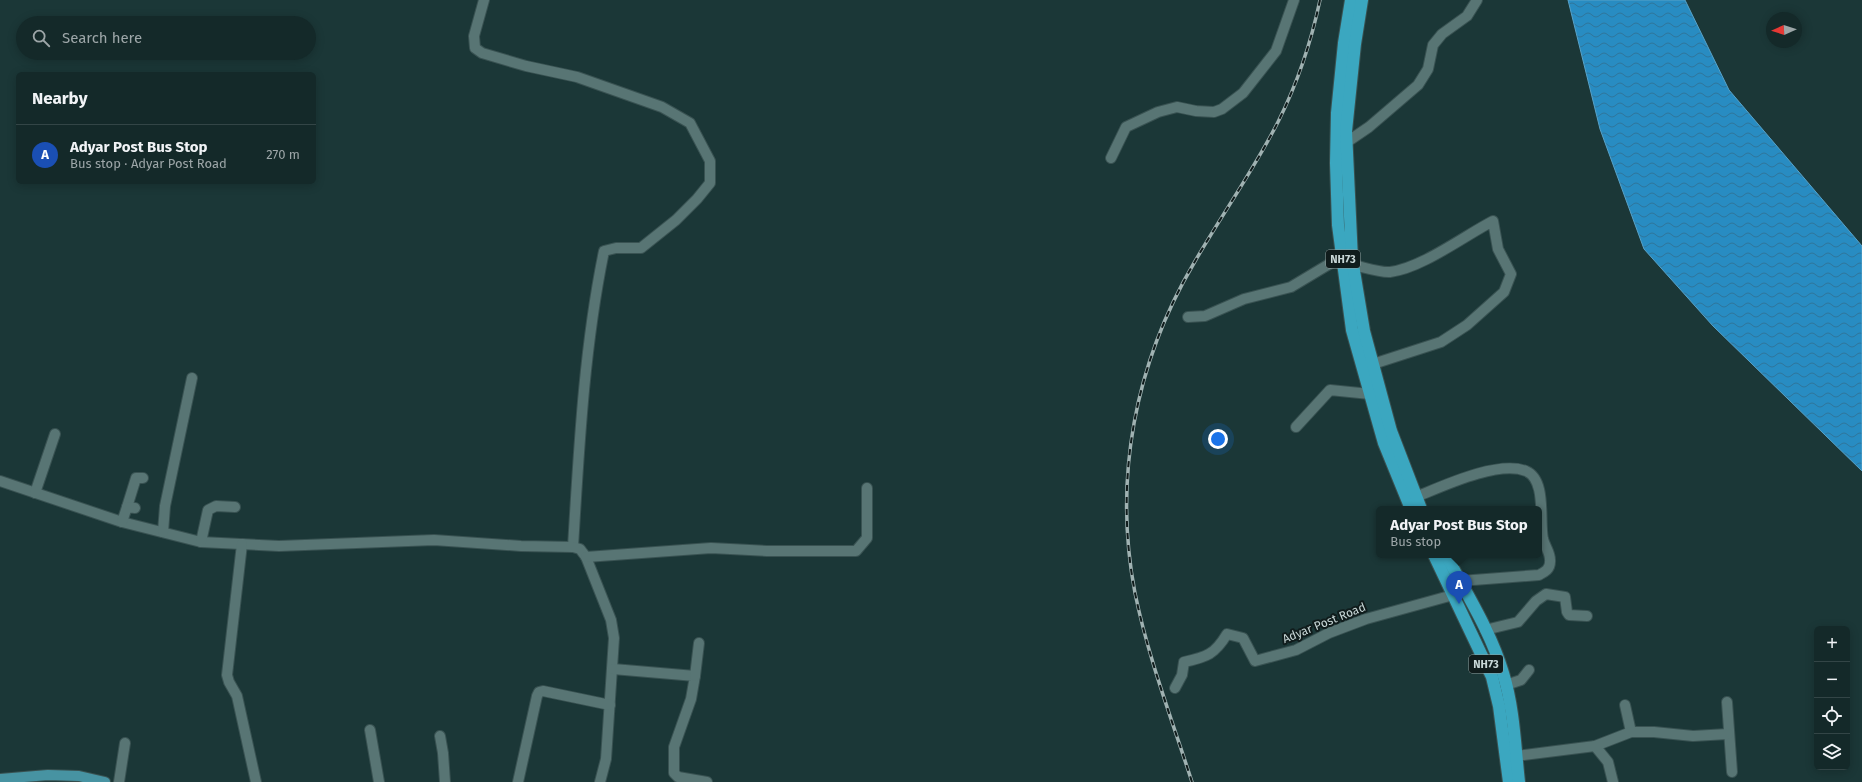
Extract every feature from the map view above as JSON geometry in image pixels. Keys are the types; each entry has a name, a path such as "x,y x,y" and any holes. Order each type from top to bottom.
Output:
{"highway":[{"name":"NH73","path":"1351,0 1344,43 1337,128 1336,163 1338,225 1352,330 1384,443 1410,506"},
{"name":"NH73","path":"1362,0 1355,44 1347,142 1353,265 1364,331 1391,431 1420,506"},
{"name":"NH73","path":"1435,558 1492,677 1499,706 1510,782"},
{"name":"NH73","path":"1448,558 1485,630 1503,672 1511,706 1519,782"}],"main road":[{"path":"0,779 48,775 79,776 105,782"}],"street":[{"path":"484,0 474,36 475,48 482,54 526,66 577,76 662,107 690,123 710,161 710,183 697,200 676,220 641,248 616,248 604,251 595,294 581,420 573,547"},
{"path":"1111,158 1126,127 1158,112 1177,107 1196,112 1214,112 1222,109 1243,93 1276,51 1294,0"},
{"path":"1347,142 1369,127 1418,85 1428,69 1433,45 1442,34 1467,16 1477,0"},
{"path":"1353,265 1388,272 1398,270 1434,255 1493,221 1498,249 1511,274 1504,292 1467,325 1441,342 1373,364"},
{"path":"1188,317 1204,316 1244,299 1291,287 1342,258"},
{"path":"163,532 164,506 192,378"},
{"path":"1296,427 1330,390 1370,394"},
{"path":"35,493 55,434"},
{"path":"1416,497 1471,475 1514,467 1528,472 1536,480 1541,493 1542,506"},
{"path":"122,522 131,508 136,478 142,478"},
{"path":"0,481 122,522 201,542 279,546 434,540 520,546 573,547 580,549 586,557 611,620 614,638 606,759 600,782"},
{"path":"586,557 711,548 767,551 856,551 867,538 867,488"},
{"path":"201,542 208,510 216,506 236,508"},
{"path":"1460,581 1539,575 1548,569 1550,554 1543,540 1542,516"},
{"path":"242,544 227,675 229,682 237,696 256,782"},
{"path":"1485,630 1518,622 1536,601 1546,594 1565,597 1567,612 1569,615 1587,616"},
{"name":"Adyar Post Road","path":"1174,688 1182,675 1184,662 1202,658 1219,648 1227,634 1242,638 1255,661 1296,650 1329,633 1366,619 1453,595"},
{"path":"699,643 691,699 674,746 674,773 678,777 707,782"},
{"path":"613,669 695,676"},
{"path":"1506,684 1521,680 1529,670"},
{"path":"518,782 536,696 539,692 543,691 610,705"},
{"path":"1727,702 1728,734 1732,772"},
{"path":"1625,705 1631,732"},
{"path":"370,730 379,782"},
{"path":"1516,756 1595,746 1631,732 1654,732 1693,736 1728,734"},
{"path":"440,736 445,782"},
{"path":"119,782 125,743"},
{"path":"1595,746 1608,762 1613,782"}],"water":[{"path":"1568,0 1685,0 1729,90 1862,246 1862,471 1713,326 1644,249 1600,129"}],"railway":[{"path":"1192,782 1153,665 1135,593 1129,550 1127,507 1128,465 1134,423 1144,381 1157,341 1174,301 1204,245 1258,158 1278,122 1303,63 1320,0"}],"place":[{"name":"Adyar Post Bus Stop","path":"1459,604"}]}
